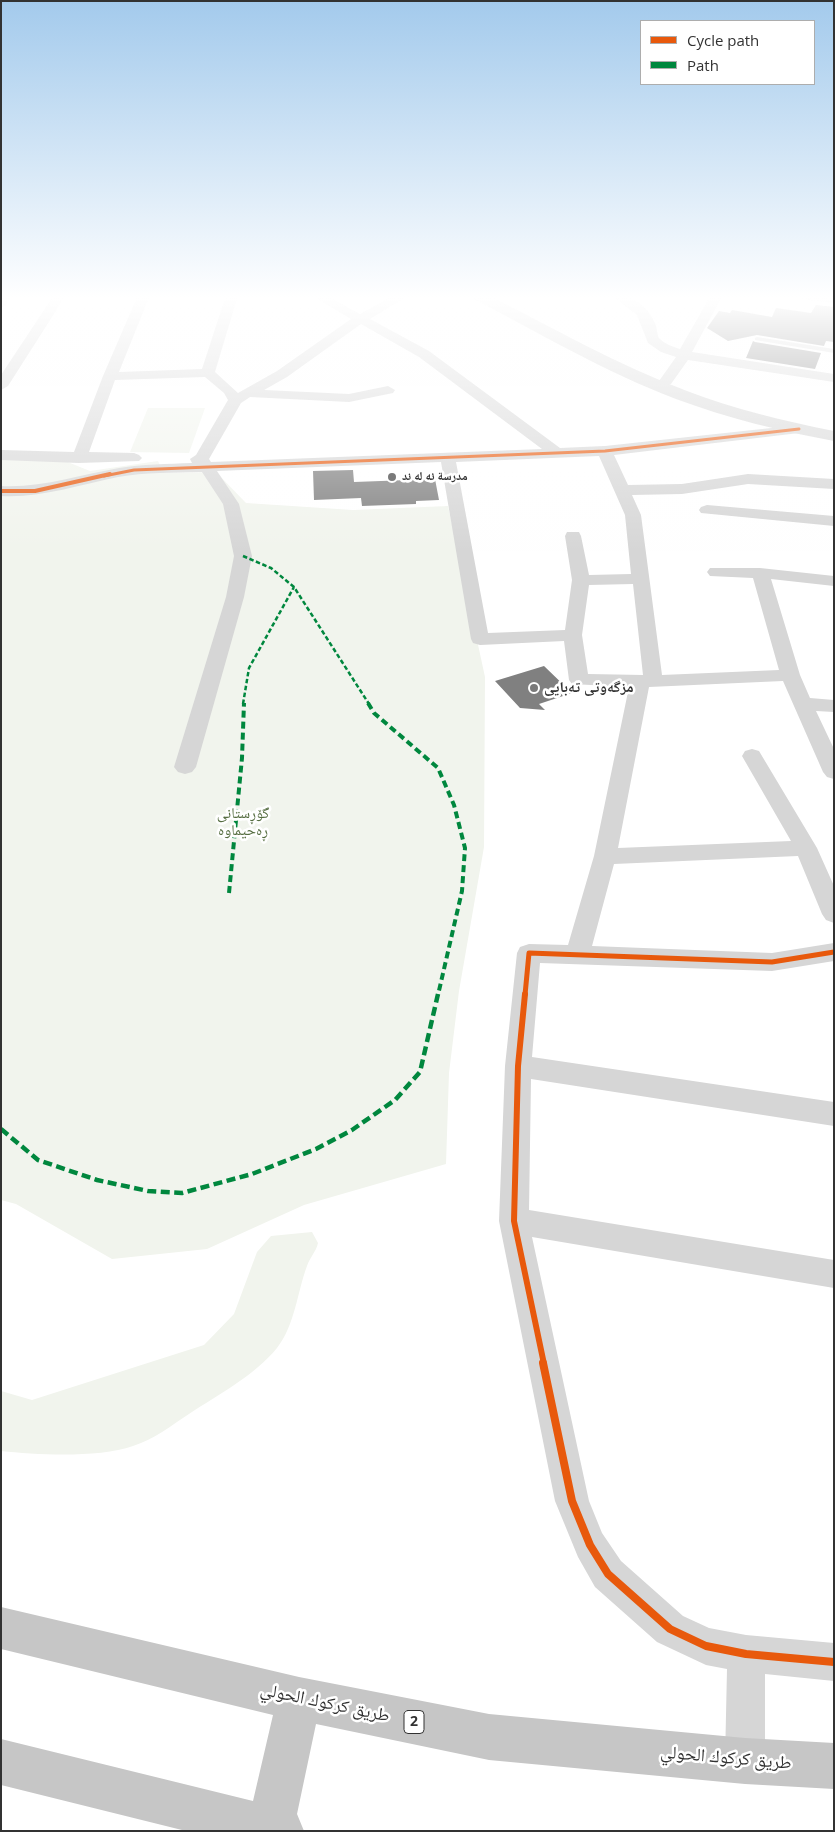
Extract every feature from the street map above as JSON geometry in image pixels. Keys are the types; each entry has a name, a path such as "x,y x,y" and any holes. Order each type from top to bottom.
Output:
{"highway":[{"name":"طريق كركوك الحولي","path":"1,1628 299,1699 489,1737 834,1766"},
{"path":"1,1762 276,1829 299,1699"}],"street":[{"path":"79,458 108,380"},
{"path":"215,380 232,396"},
{"path":"249,393 269,380"},
{"path":"460,380 557,453"},
{"path":"647,380 719,408 834,436"},
{"path":"666,381 754,409 834,428"},
{"path":"232,396 249,393 349,398 388,390"},
{"path":"201,464 232,396"},
{"path":"1,491 21,493 42,491 113,473 201,464 448,458 605,451 799,429"},
{"path":"577,955 605,856 646,681 640,578 633,514 605,451"},
{"path":"1,455 201,464"},
{"path":"448,458 480,640 574,635"},
{"path":"185,767 235,597 243,556 231,504 201,464"},
{"path":"622,490 682,489 748,479 834,484"},
{"path":"707,510 834,521"},
{"path":"573,536 580,580 574,635 579,680 646,681 790,675"},
{"path":"716,572 760,573 834,581"},
{"path":"760,573 790,675 834,772"},
{"path":"580,580 640,578"},
{"path":"804,704 834,706"},
{"path":"752,756 806,848 834,914"},
{"path":"605,856 806,848"},
{"path":"834,952 772,962 529,953 518,1066 514,1221 572,1501 590,1545 608,1574 670,1629 706,1646 746,1654 834,1662"},
{"path":"518,1066 834,1114"},
{"path":"514,1221 834,1274"},
{"path":"745,1760 746,1654"}],"green space":[{"path":"148,408 205,408 189,453 130,452"},
{"name":"گۆڕستانی ڕەحیماوە","path":"1,459 60,459 90,471 158,461 164,473 216,472 246,503 353,510 448,506 485,677 484,847 459,991 449,1073 446,1164 304,1205 207,1249 112,1259 16,1204 1,1200"},
{"path":"312,1232 318,1243 307,1266 292,1319 283,1339 268,1358 236,1384 148,1440 119,1450 86,1454 32,1454 1,1451 1,1391 32,1400 204,1345 234,1314 257,1252 271,1236"}],"building":[{"path":"353,470 354,482 435,479 439,500 416,501 416,504 362,506 361,498 314,500 313,471"},
{"name":"مزگەوتی تەبایی","path":"544,666 572,693 539,704 545,710 520,708 495,681"}],"marked path":[{"path":"1,1129 38,1160 97,1180 148,1191 182,1193 252,1174 316,1149 352,1130 395,1100 420,1072 462,891 465,848 454,805 438,768 374,713 294,587 271,568 243,556"},
{"path":"229,893 242,758 243,707 249,668 294,587"}],"cycle path":[{"path":"1,491 35,491 134,470 605,451 799,429"},
{"path":"834,952 772,962 529,953 518,1066 514,1221 572,1501 590,1545 608,1574 670,1629 706,1646 746,1654 834,1662"}],"place":[{"name":"مدرسة ئه له ند","path":"392,477"},
{"name":"مزگەوتی تەبایی","path":"534,688"}]}
